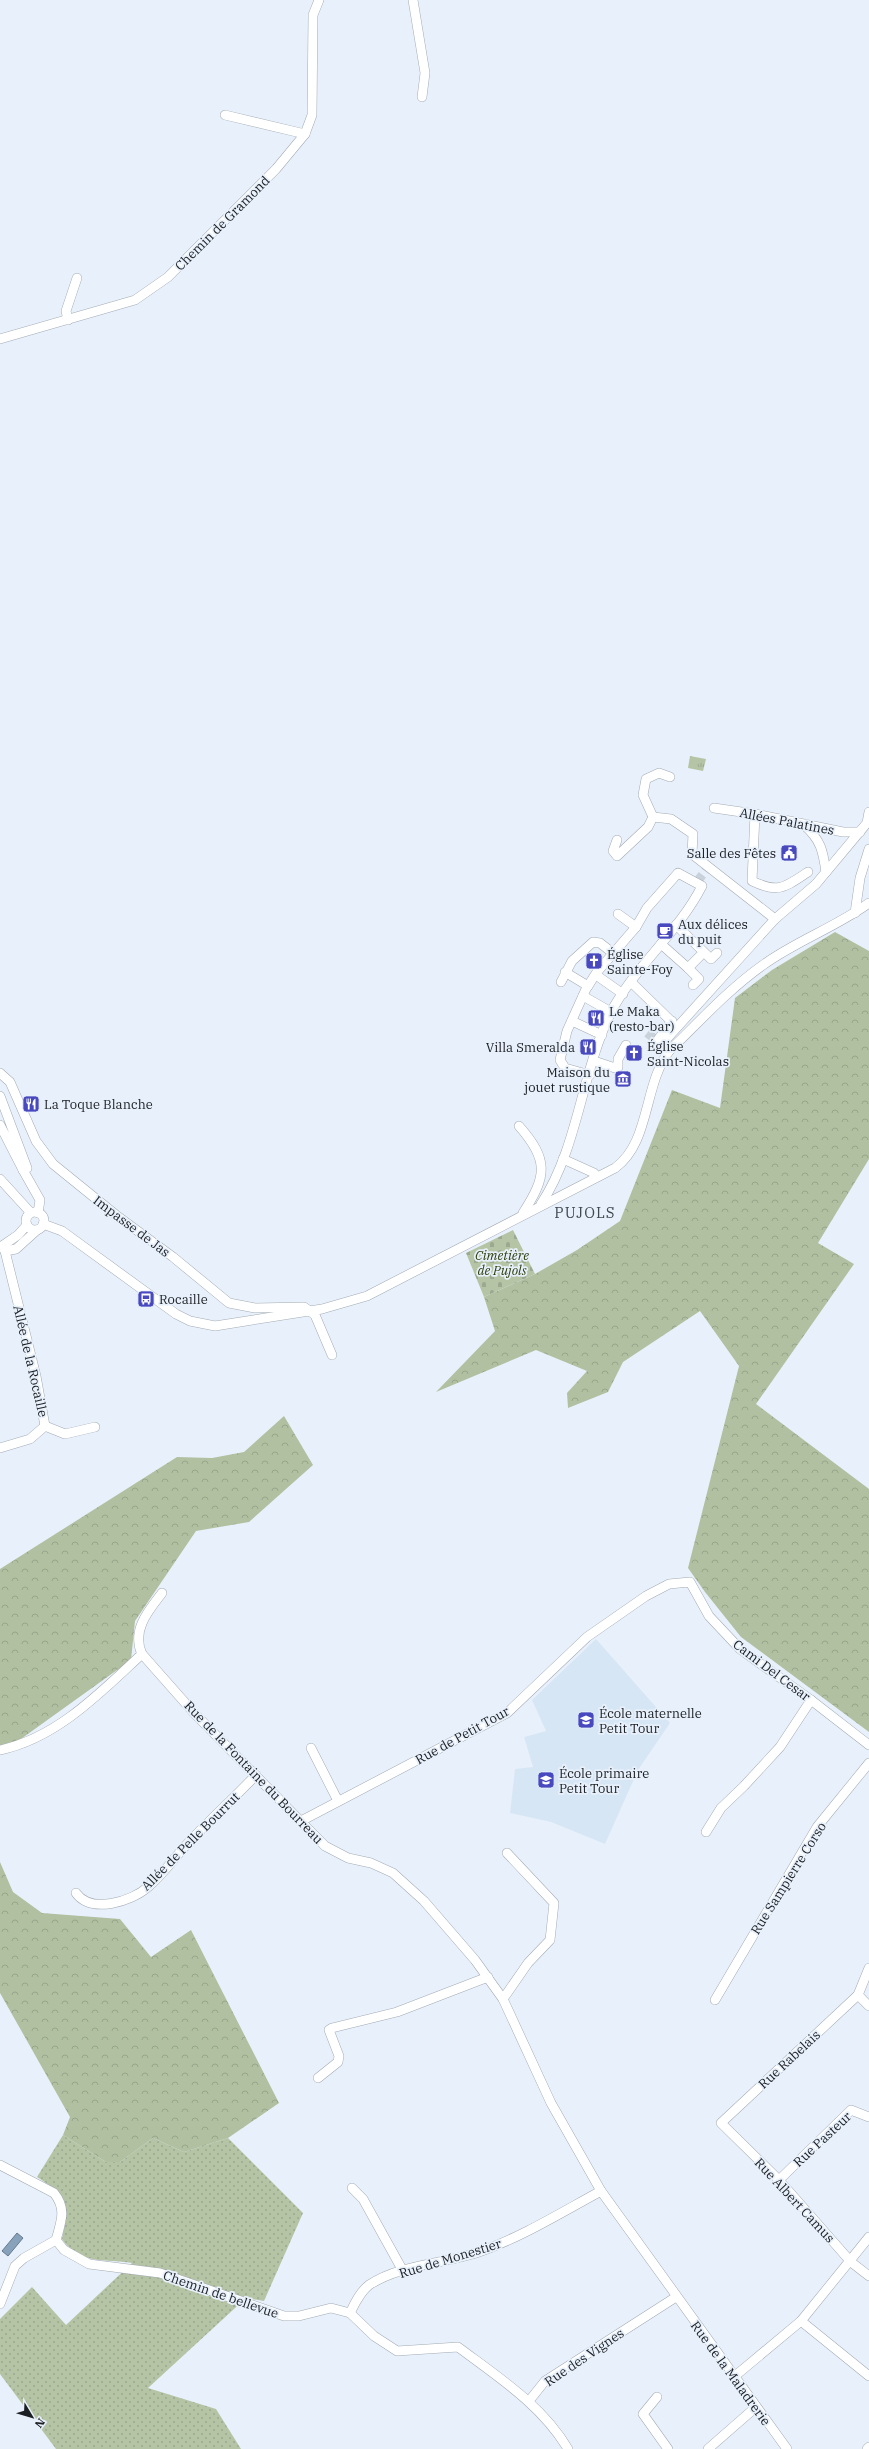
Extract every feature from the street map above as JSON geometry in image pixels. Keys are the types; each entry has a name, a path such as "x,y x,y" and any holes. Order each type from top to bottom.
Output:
{"street":[{"name":"Chemin de Gramond","path":"0,339 135,300 168,277 276,169 305,134 312,115 313,15 319,0"},
{"path":"413,0 425,73 422,96"},
{"path":"225,115 305,134"},
{"path":"68,320 66,311 77,278"},
{"path":"653,817 643,795 646,779 659,773 670,777"},
{"name":"Allées Palatines","path":"714,808 755,814 843,832 860,832"},
{"name":"Allées Palatines","path":"660,1043 775,919 816,884 867,823 869,812"},
{"path":"755,814 752,881 768,888 782,888 808,872"},
{"path":"617,840 613,851 617,856 648,827 653,817"},
{"path":"653,817 671,819 694,834 692,854 775,919"},
{"path":"803,824 816,836 824,853 826,872"},
{"path":"855,913 860,878 869,849"},
{"path":"540,1205 554,1184 590,1075 602,1034 611,1012 632,977 661,944 692,904 702,886 697,882 678,873 646,908 636,927 588,986 562,1047 560,1060 565,1068 590,1075"},
{"path":"660,1043 736,988 762,965 795,944 855,913 869,903"},
{"path":"618,914 636,927"},
{"path":"676,925 711,959 717,953"},
{"path":"561,982 572,961 593,942 600,943 612,956"},
{"path":"661,944 699,979 693,985"},
{"path":"688,968 700,956"},
{"path":"566,972 588,986"},
{"path":"596,975 623,994"},
{"path":"27,1225 31,1229 40,1227 62,1231 170,1310 190,1321 215,1326 308,1311 367,1296 522,1214 596,1176 615,1168 625,1161 631,1152 659,1066 660,1043 670,1020 632,977"},
{"path":"583,996 611,1012"},
{"path":"572,1021 602,1034"},
{"path":"594,1061 615,1068 618,1066 624,1049"},
{"name":"Impasse de Jas","path":"0,1073 10,1082 36,1141 53,1164 116,1215 173,1257 229,1303 255,1308 304,1307 308,1311"},
{"path":"0,1096 27,1168 23,1170"},
{"path":"0,1125 40,1200 35,1213 27,1217 27,1225 2,1248"},
{"path":"519,1126 538,1151 542,1170 536,1194 522,1214"},
{"path":"562,1159 594,1173 596,1176"},
{"path":"0,1179 35,1213 43,1218 40,1227 16,1249 2,1248"},
{"name":"Allée de la Rocaille","path":"0,1448 30,1439 45,1426 36,1376 2,1248"},
{"path":"308,1311 315,1315 332,1355"},
{"path":"45,1426 65,1434 95,1427"},
{"name":"Cami Del Cesar","path":"690,1582 709,1616 740,1649 812,1700 869,1745"},
{"name":"Rue de Petit Tour","path":"301,1821 507,1713 587,1637 646,1596 669,1584 690,1582"},
{"path":"0,1750 36,1739 45,1733 97,1697 142,1654 139,1649 139,1627 148,1611 162,1592"},
{"name":"Rue de la Fontaine du Bourreau","path":"142,1654 195,1714 325,1846 348,1858 371,1863 393,1873 424,1901 488,1977 503,1998 551,2103 601,2191 676,2297"},
{"path":"706,1832 720,1808 744,1786 780,1748 812,1700"},
{"path":"311,1748 338,1801"},
{"name":"Rue Sampierre Corso","path":"715,2000 817,1827 869,1763"},
{"name":"Allée de Pelle Bourrut","path":"76,1893 79,1897 101,1904 123,1901 147,1888 256,1775"},
{"path":"503,1998 528,1963 550,1940 554,1903 507,1853"},
{"name":"Rue Rabelais","path":"721,2123 858,1995 869,1968"},
{"path":"318,2078 338,2062 339,2056 329,2030 332,2028 397,2012 488,1977"},
{"path":"858,1995 869,2006"},
{"name":"Rue Pasteur","path":"779,2180 851,2110 869,2117"},
{"name":"Rue Albert Camus","path":"721,2123 779,2180 851,2262 869,2276"},
{"path":"0,2165 54,2193 59,2199 63,2208 62,2219 56,2240 24,2258 15,2266 0,2304"},
{"path":"352,2188 363,2199 403,2271"},
{"name":"Rue de Monestier","path":"350,2313 360,2294 369,2285 403,2271 479,2252 515,2237 601,2191"},
{"path":"735,2376 801,2321 851,2262 869,2237"},
{"name":"Chemin de bellevue","path":"56,2240 64,2250 89,2264 160,2273 284,2316 299,2316 331,2308 350,2313 374,2336 397,2351 458,2347 529,2401"},
{"name":"Rue de la Maladrerie","path":"676,2297 787,2449"},
{"name":"Rue des Vignes","path":"529,2401 545,2381 676,2297"},
{"path":"801,2321 869,2376"},
{"path":"657,2397 643,2414 668,2449"},
{"path":"529,2401 559,2433 568,2449"},
{"path":"708,2449 756,2407"}],"shaded area":[{"path":"596,1639 670,1723 638,1770 605,1844 551,1822 510,1813 515,1769 533,1767 524,1737 546,1731 532,1700"}],"green space":[{"path":"690,756 706,759 703,771 688,768"},
{"path":"835,932 869,951 869,1159 818,1243 854,1264 756,1404 869,1489 869,1732 741,1637 688,1568 739,1366 700,1311 623,1362 608,1392 568,1408 567,1393 587,1371 536,1350 436,1392 495,1331 484,1297 535,1274 577,1250 620,1221 672,1090 720,1108 735,998 772,970"},
{"name":"Cimetière de Pujols","path":"513,1230 535,1274 484,1297 466,1253"},
{"path":"284,1416 313,1465 249,1522 196,1531 135,1621 131,1660 0,1754 0,1569 177,1457 212,1458 244,1452"},
{"path":"0,1862 13,1892 42,1913 120,1919 151,1957 191,1930 279,2103 228,2138 184,2152 153,2138 120,2162 106,2162 63,2135 70,2117 0,1993"},
{"path":"63,2135 106,2162 120,2162 153,2138 184,2152 228,2138 303,2213 264,2301 246,2298 148,2388 216,2409 241,2449 56,2449 0,2374 0,2319 32,2287 66,2325 132,2263 85,2257 69,2248 62,2239 66,2216 64,2202 55,2190 37,2177"}],"water":[{"path":"17,2233 23,2238 8,2256 2,2251"}],"tunnel":[{"path":"697,882 708,867"},
{"path":"647,1033 655,1039"}],"place":[{"name":"Salle des Fêtes","path":"789,853"},
{"name":"Aux délices du puit","path":"665,931"},
{"name":"Église Sainte-Foy","path":"594,961"},
{"name":"Le Maka (resto-bar)","path":"596,1018"},
{"name":"Villa Smeralda","path":"588,1047"},
{"name":"Église Saint-Nicolas","path":"634,1053"},
{"name":"Maison du jouet rustique","path":"623,1079"},
{"name":"La Toque Blanche","path":"31,1104"},
{"name":"Rocaille","path":"146,1299"},
{"name":"École maternelle Petit Tour","path":"586,1720"},
{"name":"École primaire Petit Tour","path":"546,1780"}],"district":[{"name":"PUJOLS","path":"585,1213"}]}
